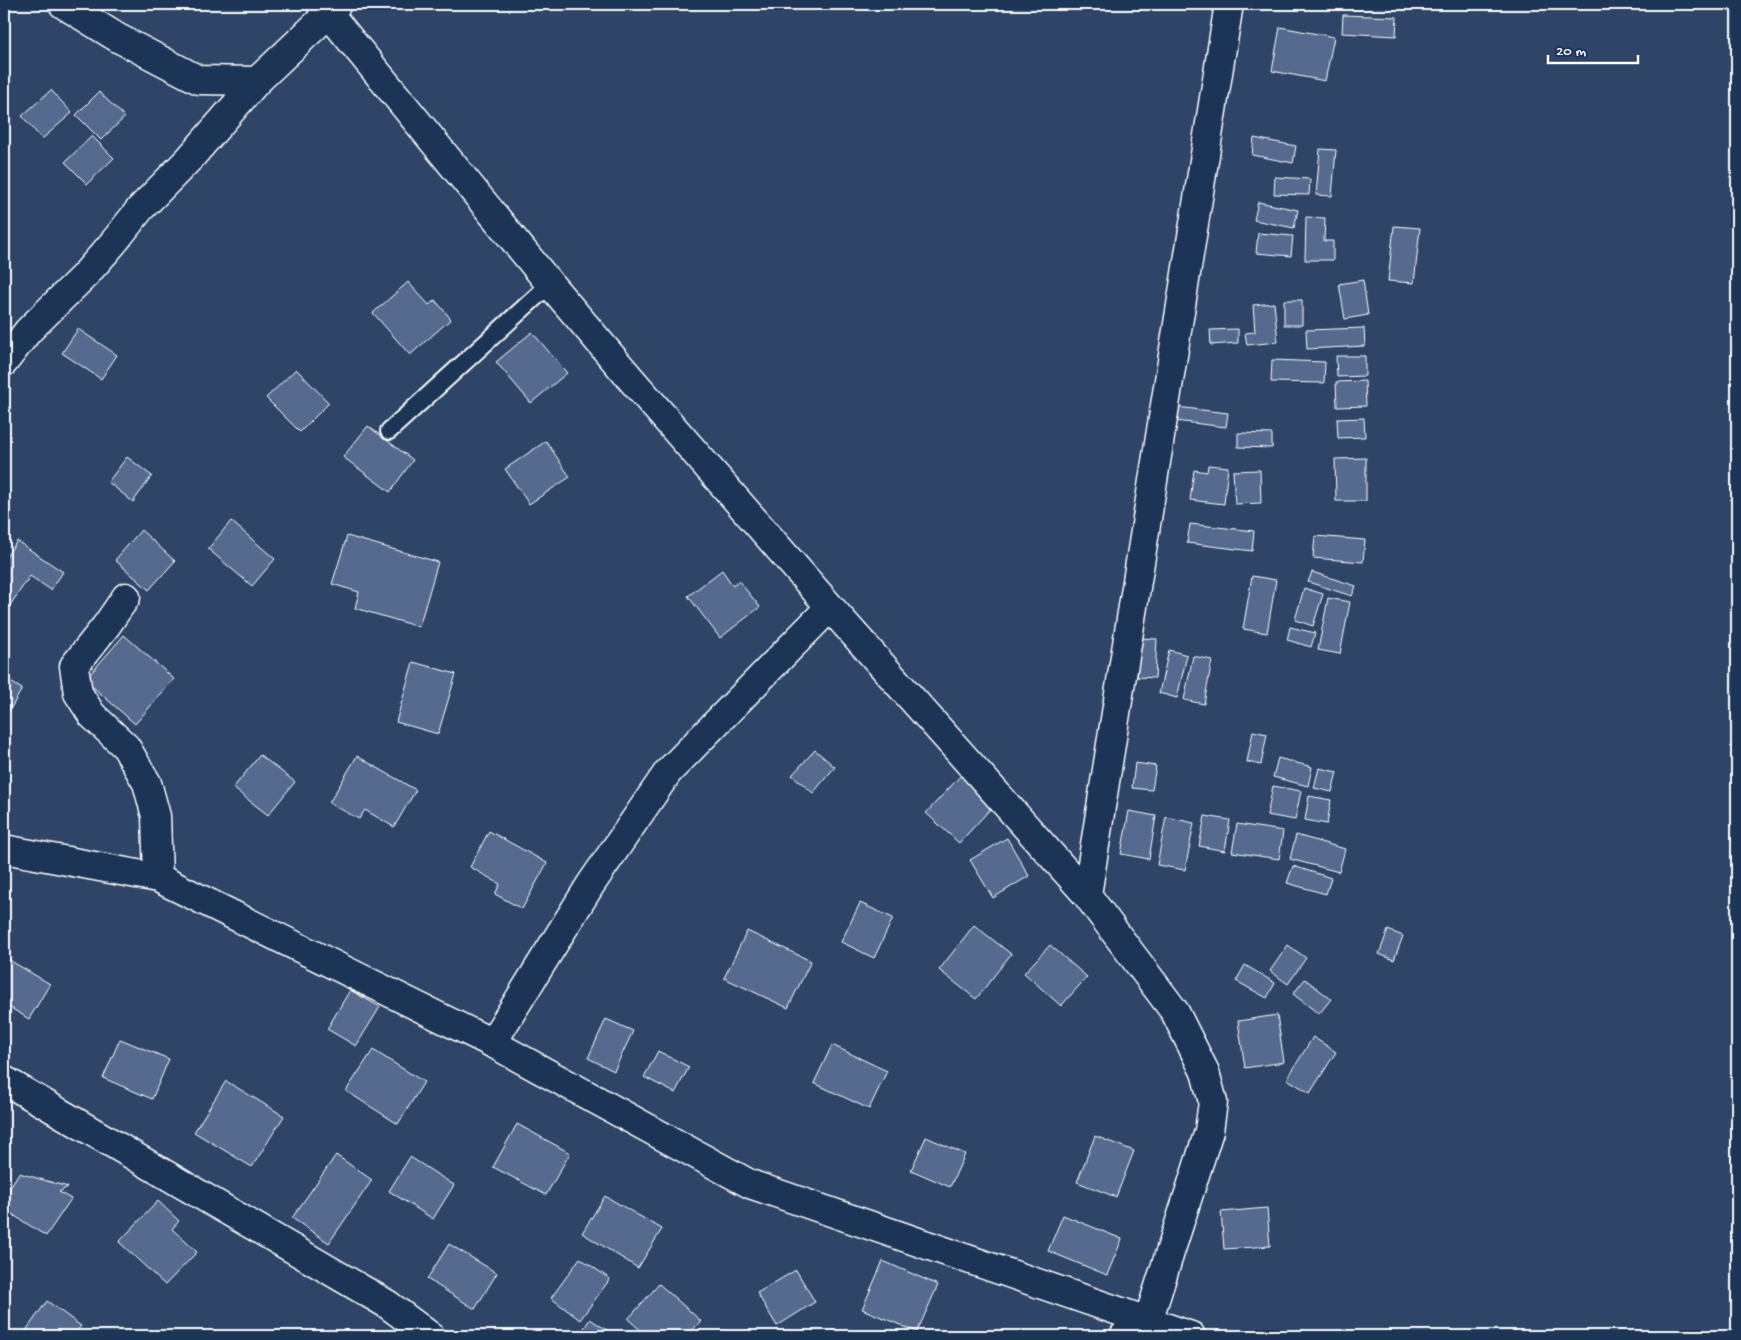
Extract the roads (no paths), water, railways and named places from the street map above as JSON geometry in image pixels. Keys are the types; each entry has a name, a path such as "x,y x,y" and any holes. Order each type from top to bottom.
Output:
{"street":[{"path":"63,4 118,38 199,80 257,81"},
{"path":"1087,895 1229,4"},
{"path":"4,362 28,331 85,275 140,209 190,158 257,81 329,7 550,284 830,607 1087,895 1175,1012 1205,1072 1213,1102 1209,1131 1148,1321 1124,1336"},
{"path":"126,597 74,666 78,693 92,715 126,748 147,783 156,816 158,878"},
{"path":"492,1043 591,884 668,772 830,607"},
{"path":"4,849 158,878 492,1043 750,1184 1190,1336"},
{"path":"4,1080 386,1304 430,1336"}],"lane":[{"path":"389,431 550,284"}]}
